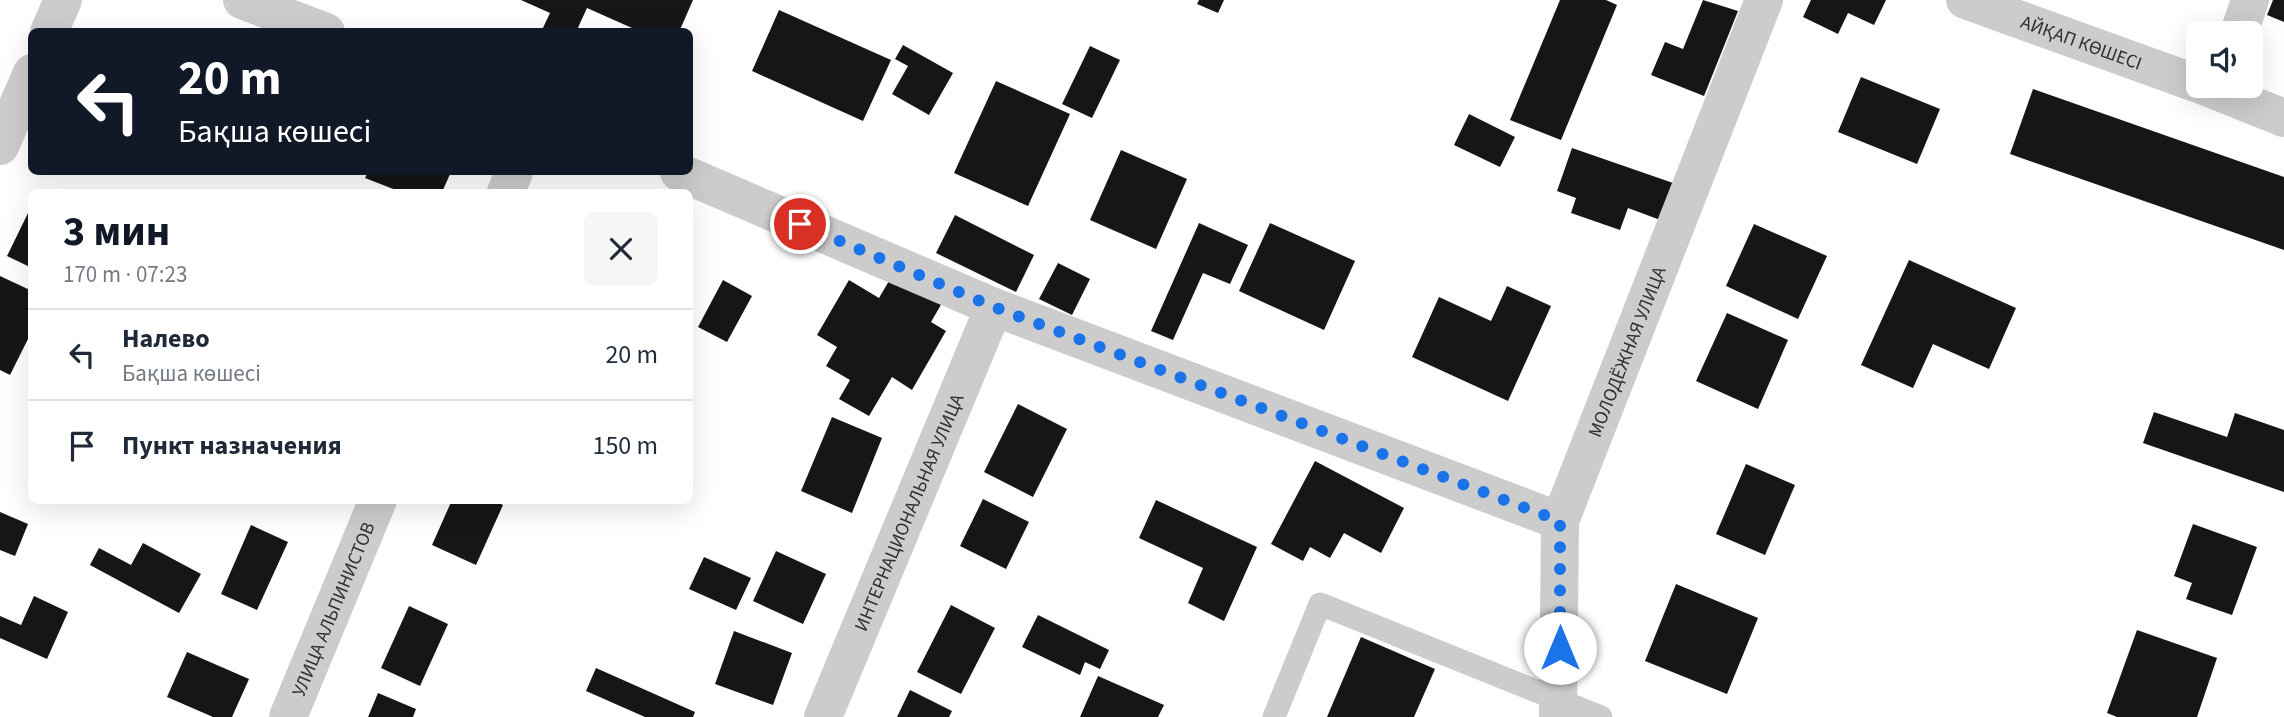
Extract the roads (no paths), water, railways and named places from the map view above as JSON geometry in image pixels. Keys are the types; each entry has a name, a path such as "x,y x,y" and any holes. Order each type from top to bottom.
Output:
{"street":[{"path":"51,28 63,0"},
{"path":"242,0 316,28"},
{"name":"МОЛОДЁЖНАЯ УЛИЦА","path":"1559,708 1560,521 1764,0"},
{"name":"АЙҚАП КӨШЕСІ","path":"1965,0 2186,78"},
{"path":"2243,21 2250,0"},
{"path":"0,146 28,82"},
{"name":"АЙҚАП КӨШЕСІ","path":"2238,98 2284,118"},
{"path":"686,175 994,307 1560,521"},
{"name":"ИНТЕРНАЦИОНАЛЬНАЯ УЛИЦА","path":"823,717 994,307"},
{"name":"УЛИЦА АЛЬПИНИСТОВ","path":"288,717 376,504"}],"lane":[{"path":"1274,717 1320,604 1559,708 1601,717"}]}
